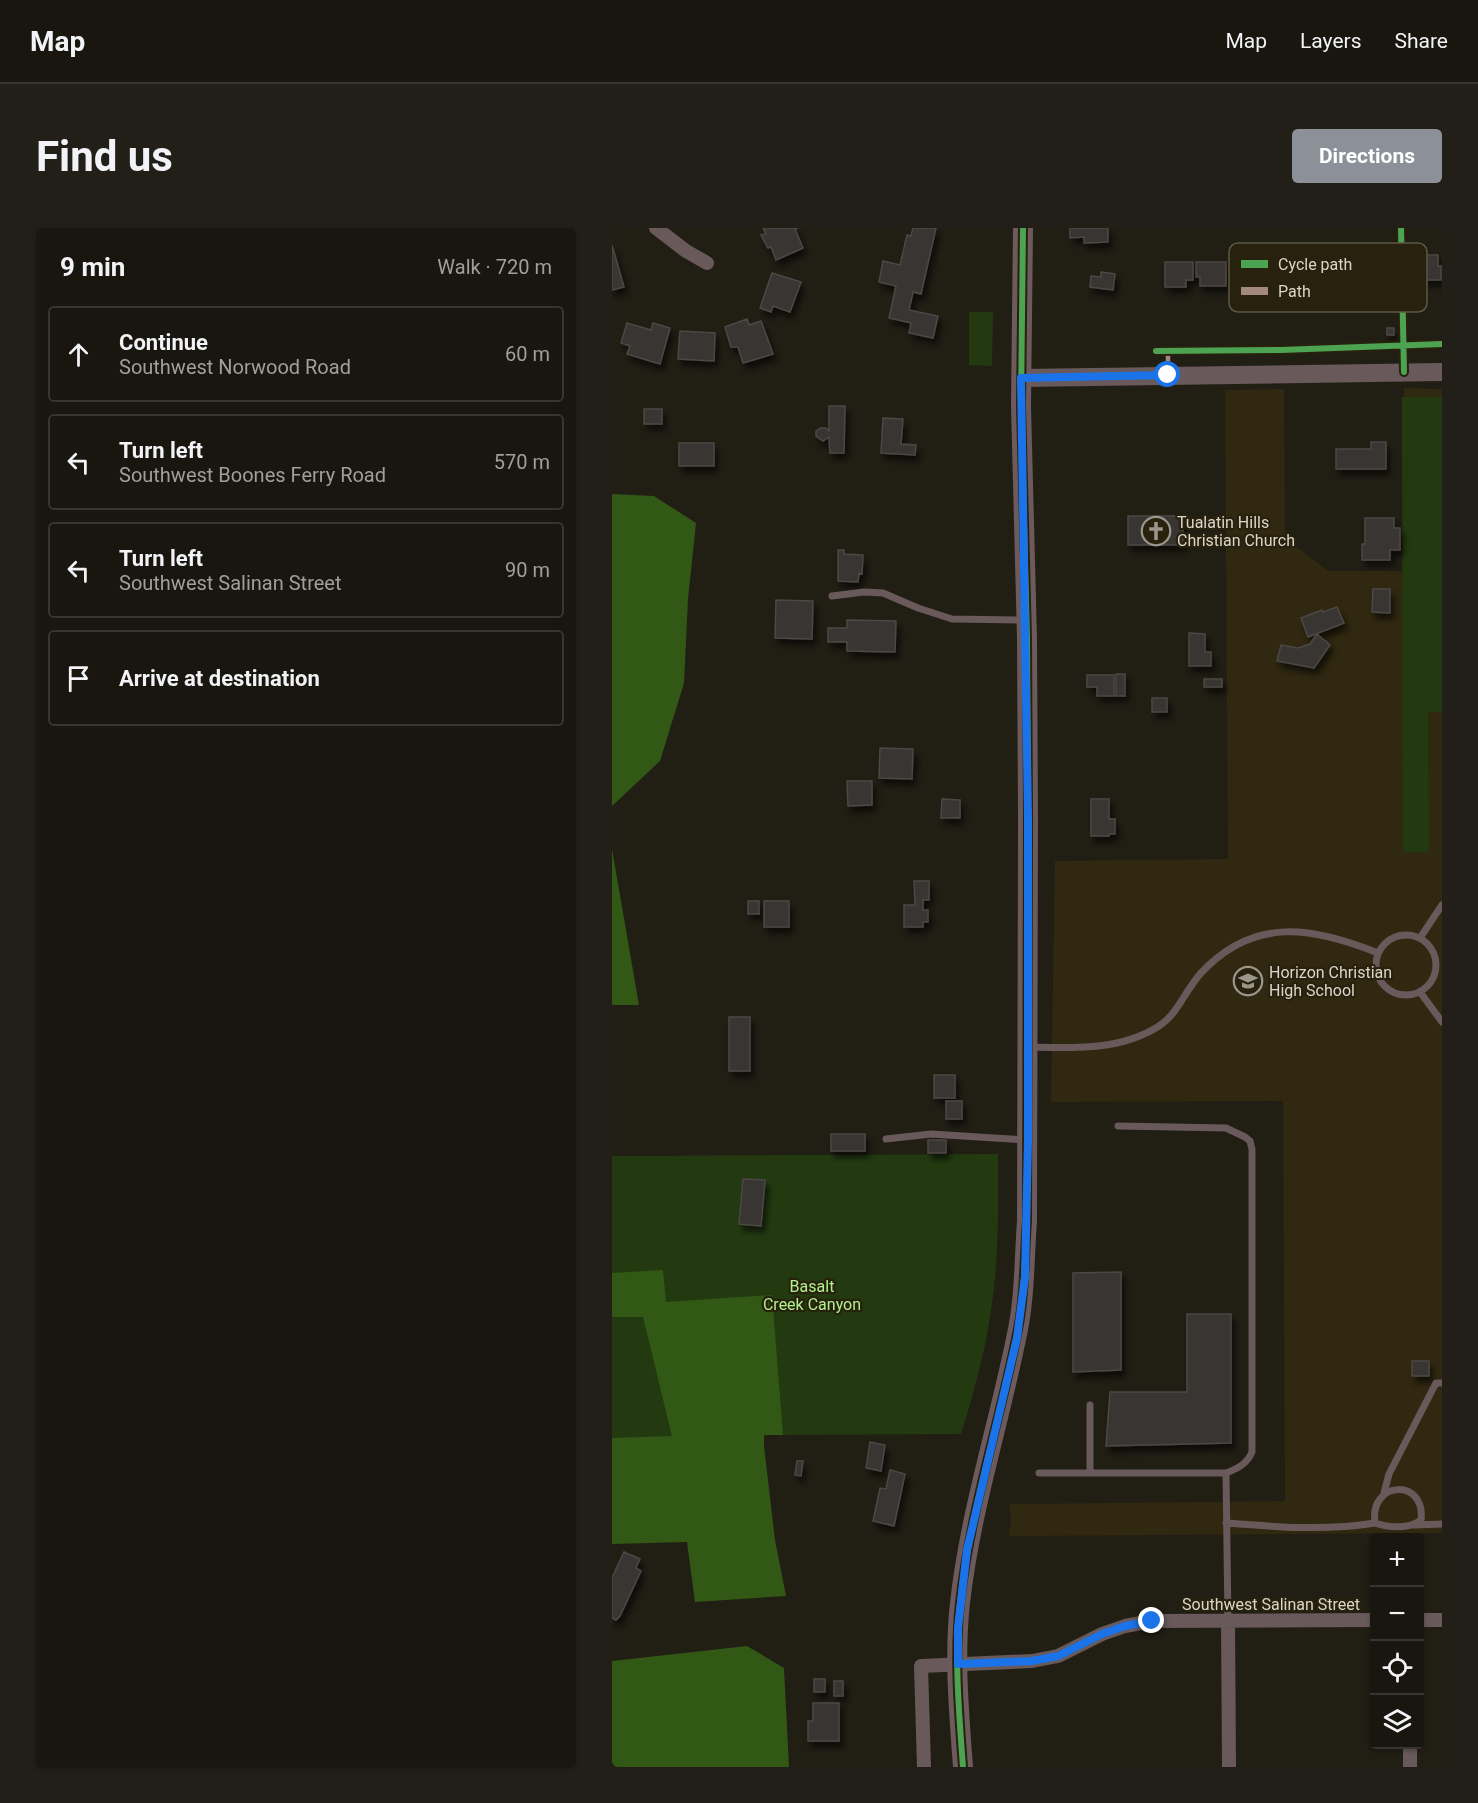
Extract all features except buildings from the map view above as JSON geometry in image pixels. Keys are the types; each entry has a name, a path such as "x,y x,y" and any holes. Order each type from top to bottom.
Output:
{"main road":[{"path":"963,1767 958,1628 967,1550 1017,1338 1022,1307 1027,1221 1026,620 1021,378 1023,228"}],"street":[{"path":"656,228 686,251 707,263"},
{"path":"1021,378 1442,372"},
{"path":"1228,1620 1229,1767"},
{"name":"Southwest Salinan Street","path":"924,1767 921,1666 1032,1661 1058,1656 1102,1634 1125,1626 1152,1621 1370,1620"},
{"path":"1424,1620 1442,1620"},
{"path":"1410,1749 1410,1767"}],"lane":[{"path":"832,596 864,592 883,593 952,619 1026,620"},
{"path":"1420,938 1442,905"},
{"path":"1027,1047 1104,1046 1133,1040 1160,1026 1174,1011 1200,974 1219,957 1239,943 1266,934 1295,930 1325,935 1378,953"},
{"path":"1400,935 1420,938 1433,951 1436,969 1433,979 1420,992 1410,995 1389,990 1377,974 1375,964 1378,953 1383,945 1400,935"},
{"path":"1420,992 1442,1022"},
{"path":"1039,1473 1226,1473 1243,1465 1251,1452 1252,1149 1250,1141 1226,1128 1118,1126"},
{"path":"886,1139 931,1134 1028,1141"},
{"path":"1375,1523 1374,1513 1384,1493 1389,1474 1436,1383 1442,1383"},
{"path":"1090,1405 1090,1473"},
{"path":"1226,1473 1228,1620"},
{"path":"1384,1493 1393,1489 1415,1495 1421,1502 1422,1512 1421,1520 1415,1525"},
{"path":"1226,1523 1310,1529 1375,1523 1393,1527 1442,1524"}],"shaded area":[{"name":"Horizon Christian High School","path":"1404,388 1442,389 1442,1533 1009,1536 1011,1517 1009,1504 1285,1501 1283,1101 1051,1102 1055,861 1228,859 1225,390 1284,389 1285,538 1328,571 1404,571"}],"green space":[{"path":"969,312 993,312 992,366 969,365"},
{"path":"1402,397 1442,397 1442,712 1428,712 1429,852 1403,852"},
{"path":"612,494 654,496 696,523 688,599 684,683 660,761 612,806"},
{"path":"612,849 639,1005 612,1005"},
{"name":"Basalt Creek Canyon","path":"998,1154 996,1270 992,1306 981,1362 961,1434 764,1435 612,1446 612,1156"},
{"path":"663,1270 666,1302 772,1295 783,1435 764,1435 764,1446 775,1540 786,1596 695,1602 687,1542 612,1544 612,1438 672,1436 643,1317 612,1317 612,1273"},
{"path":"747,1646 784,1668 789,1767 612,1767 612,1661"}],"marked path":[{"path":"1168,351 1168,375"}],"cycle path":[{"path":"963,1767 957,1664 960,1603 970,1536 1019,1324 1027,1221 1027,639 1021,406 1023,228"},
{"path":"1401,228 1401,243"},
{"path":"1403,312 1404,372"},
{"path":"1156,351 1281,350 1442,344"}],"place":[{"name":"Tualatin Hills Christian Church","path":"1156,531"},
{"name":"Horizon Christian High School","path":"1248,981"}],"route":[{"path":"1152,1621 1125,1626 1102,1634 1058,1656 1032,1661 958,1664 958,1628 967,1550 1017,1338 1025,1277 1028,1141 1028,818 1027,639 1021,378 1168,375"}]}
